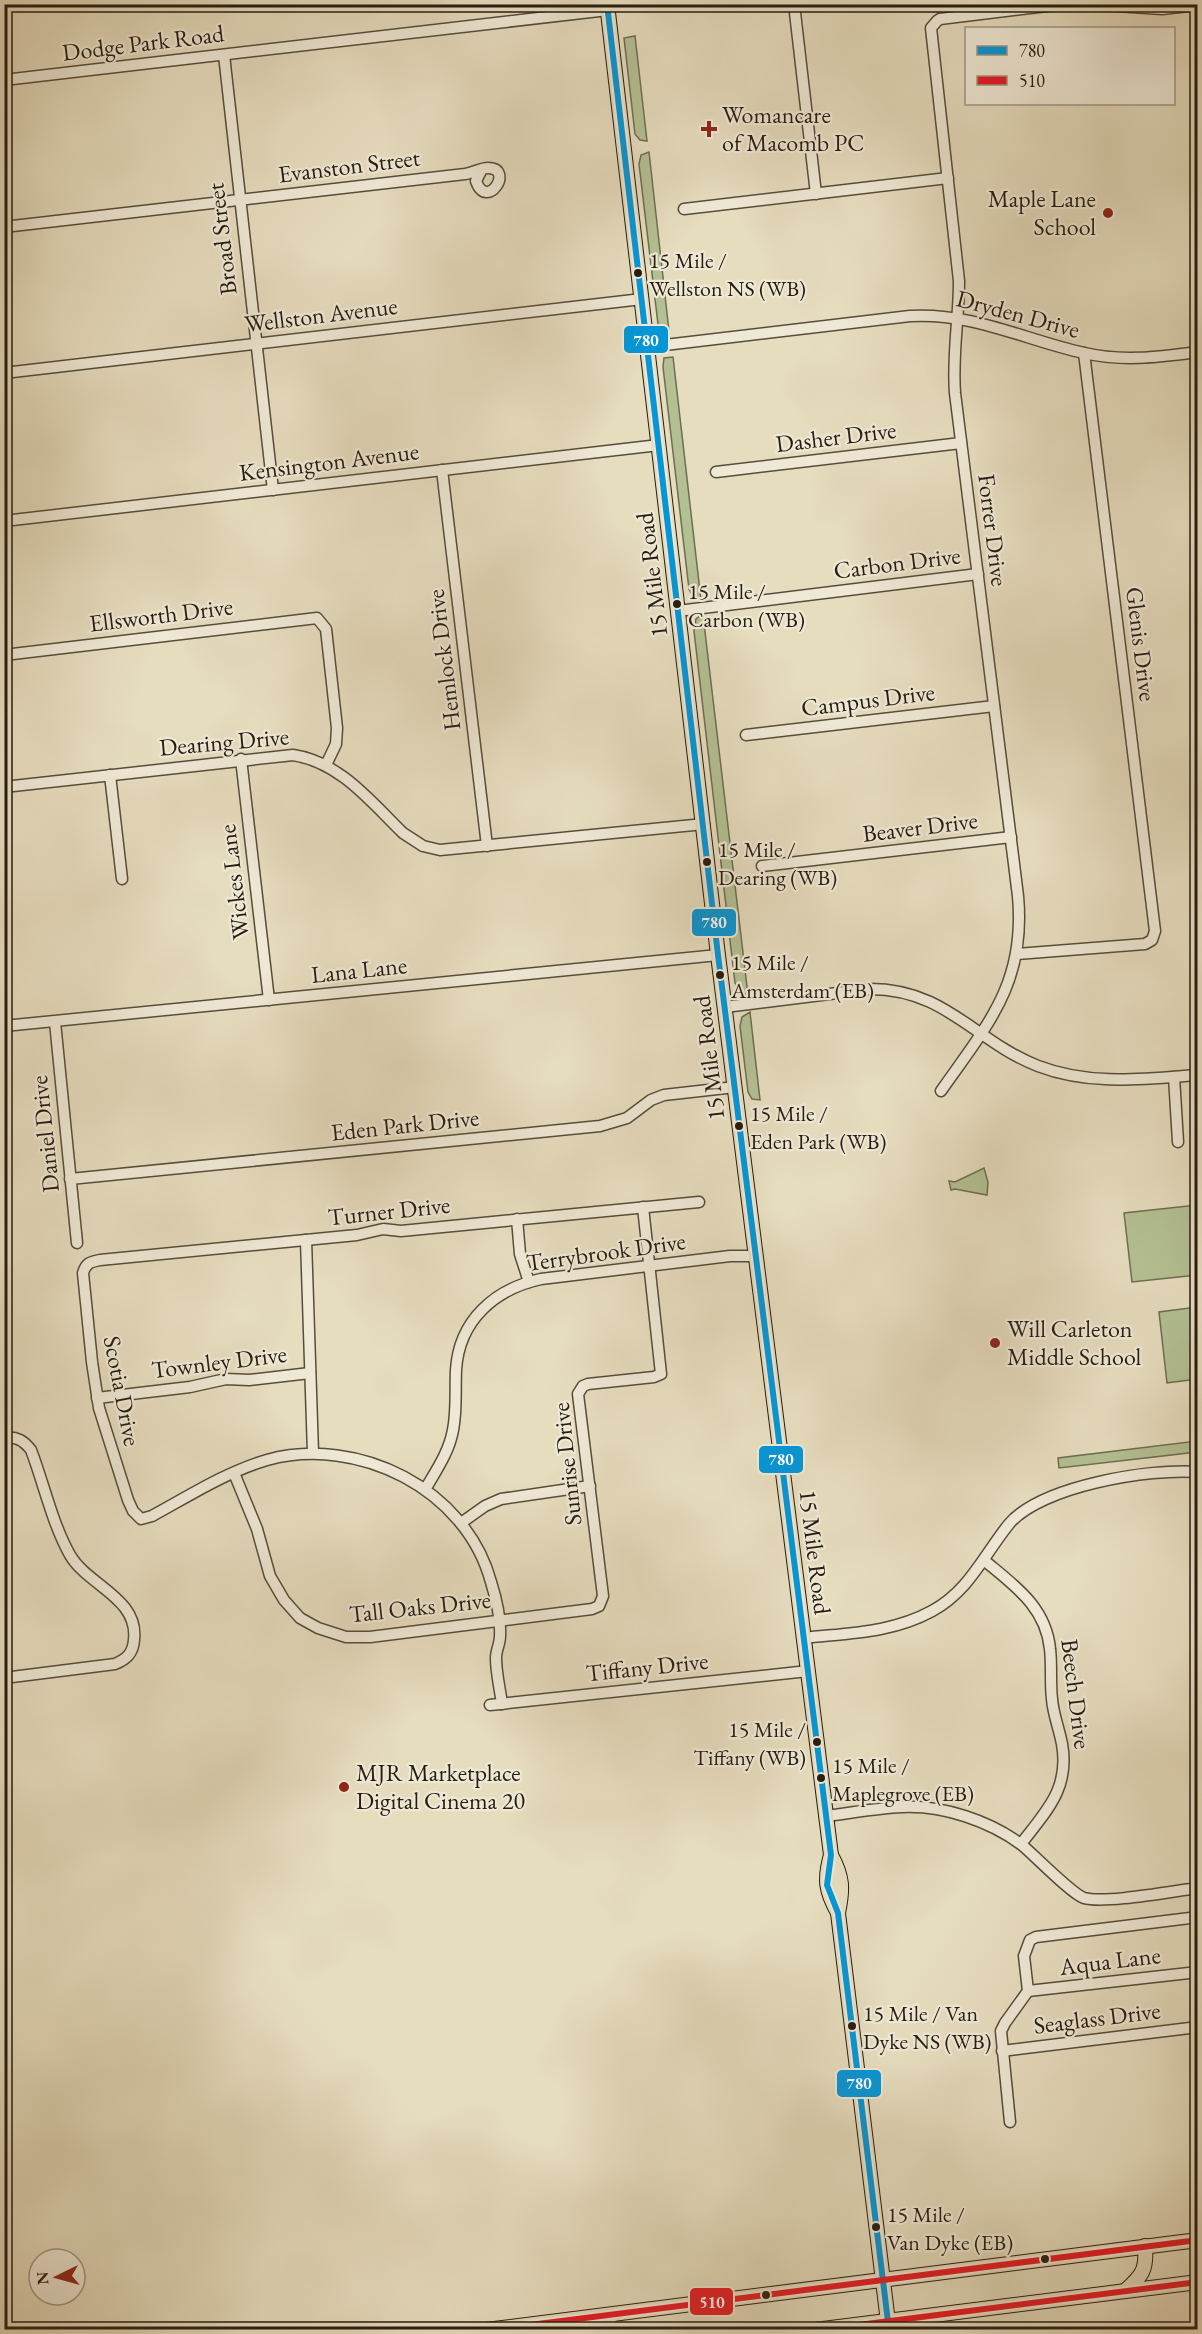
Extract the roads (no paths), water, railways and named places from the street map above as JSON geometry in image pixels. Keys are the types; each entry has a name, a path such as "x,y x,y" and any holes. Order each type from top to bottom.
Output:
{"main road":[{"name":"15 Mile Road","path":"608,7 718,955 831,1855 826,1874 828,1894 838,1913 888,2325"},
{"path":"486,2330 1197,2240"},
{"path":"1125,2291 1144,2271 1145,2246"},
{"path":"815,2330 888,2325 1197,2282"},
{"path":"596,2330 602,2322 614,2314"}],"street":[{"path":"794,4 816,194"},
{"name":"Forrer Drive","path":"941,1091 981,1034 1006,992 1017,954 1020,914 953,369 959,317 959,274 931,33 933,24 940,19 1064,4"},
{"path":"1085,4 1162,9 1197,5"},
{"name":"Dodge Park Road","path":"4,80 608,7"},
{"name":"Broad Street","path":"224,55 273,490"},
{"path":"465,174 477,184 486,191 494,190 499,184 499,177 495,171 488,168 481,171 477,177 477,184"},
{"name":"Evanston Street","path":"4,227 481,171"},
{"path":"684,209 948,178"},
{"name":"Wellston Avenue","path":"4,373 642,298"},
{"name":"Dryden Drive","path":"648,347 910,316 959,317 1084,353 1131,359 1197,352"},
{"name":"Glenis Drive","path":"1017,954 1145,944 1152,940 1155,932 1084,353"},
{"name":"Dasher Drive","path":"716,472 961,443"},
{"name":"Kensington Avenue","path":"4,521 659,445"},
{"name":"Hemlock Drive","path":"442,470 487,846"},
{"name":"Carbon Drive","path":"678,610 978,574"},
{"name":"Ellsworth Drive","path":"4,655 313,618 321,621 326,629 337,728 336,744 326,765"},
{"name":"Campus Drive","path":"746,735 994,706"},
{"name":"Dearing Drive","path":"4,787 293,755 326,765 351,782 408,837 423,846 440,850 704,824"},
{"name":"Wickes Lane","path":"241,759 269,1000"},
{"path":"110,775 122,879"},
{"name":"Beaver Drive","path":"762,866 1011,837"},
{"name":"Lana Lane","path":"4,1026 718,955"},
{"path":"725,1007 870,989 892,990 931,1000 1024,1060 1075,1076 1112,1080 1197,1075"},
{"name":"Daniel Drive","path":"55,1022 76,1243"},
{"path":"1174,1077 1178,1142"},
{"name":"Eden Park Drive","path":"70,1179 600,1126 627,1118 651,1100 664,1095 735,1087"},
{"name":"Turner Drive","path":"85,1266 99,1260 366,1234 383,1228 400,1231 699,1202"},
{"name":"Sunrise Drive","path":"601,1604 603,1596 578,1399 580,1389 588,1384 654,1377 661,1374 643,1207"},
{"path":"517,1219 520,1254 529,1282"},
{"path":"306,1240 313,1454"},
{"name":"Terrybrook Drive","path":"426,1488 443,1460 453,1430 457,1359 464,1338 481,1310 491,1300 529,1282 730,1256 756,1256"},
{"name":"Scotia Drive","path":"85,1266 83,1273 97,1398 109,1445 133,1510 141,1518 152,1516 234,1473"},
{"name":"Townley Drive","path":"97,1398 206,1384 226,1378 249,1380 310,1373"},
{"path":"4,1438 17,1438 31,1450 69,1553 75,1563 115,1597 127,1611 133,1623 135,1637 133,1651 116,1664 4,1678"},
{"path":"234,1473 269,1460 313,1454 352,1457 380,1465 426,1488 461,1523 478,1550 488,1574 499,1620"},
{"path":"804,1638 881,1630 917,1619 949,1600 965,1586 1009,1525 1026,1508 1039,1500 1095,1483 1164,1473 1197,1472"},
{"name":"Tall Oaks Drive","path":"234,1473 257,1529 270,1576 277,1589 300,1618 318,1628 346,1638 370,1637 592,1609 601,1604"},
{"path":"461,1523 485,1506 501,1499 590,1486"},
{"name":"Beech Drive","path":"985,1561 1026,1594 1036,1607 1046,1628 1050,1648 1052,1697 1064,1754 1062,1781 1051,1805 1021,1844"},
{"name":"Tiffany Drive","path":"499,1620 496,1704 808,1671"},
{"path":"825,1816 901,1807 927,1808 961,1816 990,1826 1021,1844 1084,1898 1114,1898 1197,1888"},
{"path":"1010,2122 1001,2031 1028,1992 1024,1956 1030,1940 1036,1937 1197,1917"},
{"name":"Aqua Lane","path":"1028,1992 1197,1972"},
{"name":"Seaglass Drive","path":"1002,2051 1197,2027"}],"place":[{"name":"Womancare of Macomb PC","path":"709,129"},
{"name":"Maple Lane School","path":"1108,213"},
{"name":"15 Mile / Wellston NS (WB)","path":"638,273"},
{"name":"15 Mile / Carbon (WB)","path":"677,604"},
{"name":"15 Mile / Dearing (WB)","path":"707,862"},
{"name":"15 Mile / Amsterdam (EB)","path":"720,975"},
{"name":"15 Mile / Eden Park (WB)","path":"739,1126"},
{"name":"Will Carleton Middle School","path":"995,1343"},
{"name":"15 Mile / Tiffany (WB)","path":"817,1742"},
{"name":"15 Mile / Maplegrove (EB)","path":"821,1778"},
{"name":"MJR Marketplace Digital Cinema 20","path":"344,1787"},
{"name":"15 Mile / Van Dyke NS (WB)","path":"852,2026"},
{"name":"15 Mile / Van Dyke (EB)","path":"876,2227"}]}
